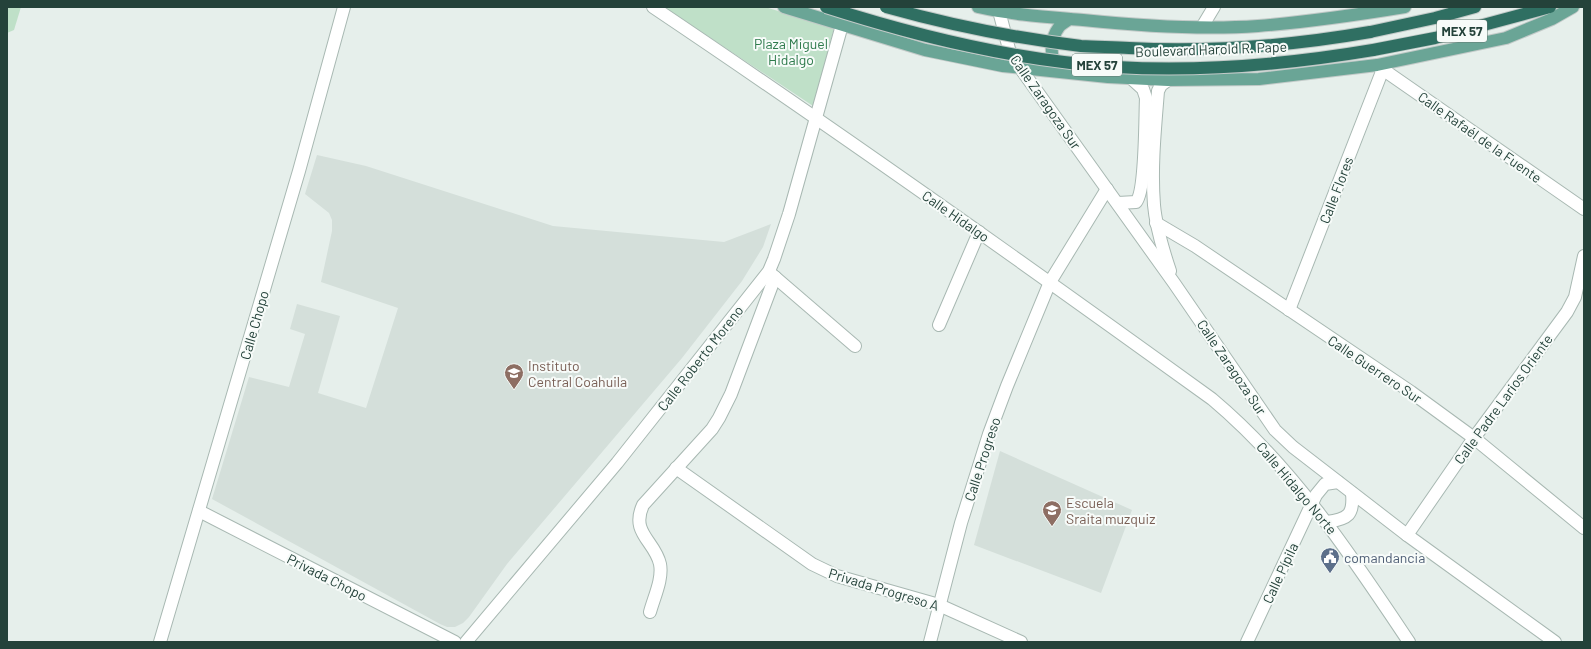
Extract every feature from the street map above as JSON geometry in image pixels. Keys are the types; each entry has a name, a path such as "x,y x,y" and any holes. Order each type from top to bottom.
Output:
{"highway":[{"name":"Boulevard Harold R. Pape","path":"826,7 912,32 973,47 1076,63 1117,67 1198,67 1269,63 1328,57 1435,38 1550,7"},
{"name":"Boulevard Harold R. Pape","path":"886,7 920,17 970,28 1082,46 1153,49 1209,49 1269,46 1325,40 1435,18 1475,7"}],"main road":[{"path":"784,7 925,50 966,59 1021,69 1132,79 1168,80 1259,79 1380,67 1506,38 1552,20 1572,7"},
{"path":"978,7 1027,16 1138,25 1202,28 1257,26 1309,21 1405,7"},
{"path":"1064,73 1056,67 1052,57 1051,48 1059,27 1069,19"}],"street":[{"name":"Calle Chopo","path":"160,642 299,171 344,7"},
{"name":"Calle Hidalgo","path":"653,7 817,119 1050,282 1212,399 1252,434"},
{"path":"1202,28 1214,7"},
{"name":"Calle Zaragoza Sur","path":"999,11 1009,49 1021,69 1118,203 1275,430 1294,447 1407,535 1555,642"},
{"name":"Calle Roberto Moreno","path":"466,642 772,274 774,260 817,119 842,25"},
{"name":"Calle Rafaél de la Fuente","path":"1380,67 1584,209"},
{"name":"Calle Flores","path":"1289,310 1380,67"},
{"path":"1118,203 1136,202 1140,194 1142,180 1146,98 1143,89 1132,79"},
{"path":"1168,80 1161,85 1158,91 1154,156 1154,205 1156,223 1174,283"},
{"name":"Calle Progreso","path":"930,642 961,523 989,434 1050,282 1107,189"},
{"name":"Calle Guerrero Sur","path":"1156,223 1190,243 1411,392 1474,438 1582,523"},
{"path":"939,325 979,232"},
{"name":"Calle Padre Larios Oriente","path":"1407,535 1474,438 1571,305 1577,289 1584,256"},
{"path":"650,612 658,582 660,565 658,557 640,529 640,512 643,505 712,428 722,413 731,394 772,274 855,346"},
{"name":"Calle Hidalgo Norte","path":"1252,434 1327,522 1409,642"},
{"name":"Privada Progreso A","path":"676,468 812,564 837,576 939,605 1021,642"},
{"path":"1313,504 1316,495 1322,487 1329,483 1338,482"},
{"path":"1327,522 1341,519 1349,514 1353,503 1352,493"},
{"name":"Calle Pípila","path":"1247,642 1313,504"},
{"name":"Privada Chopo","path":"199,511 455,642"}],"shaded area":[{"name":"Instituto Central Coahuila","path":"317,155 366,166 553,226 724,242 771,224 763,247 742,281 682,358 507,564 469,617 463,623 455,627 447,627 440,624 212,499 249,377 289,387 305,334 290,329 297,304 340,316 318,393 366,408 398,308 321,282 332,231 332,220 329,213 305,194"},
{"name":"Escuela Sraita muzquiz","path":"1000,451 1132,510 1101,593 974,545"}],"green space":[{"path":"7,7 21,7 14,30 7,33"},
{"name":"Plaza Miguel Hidalgo","path":"664,7 765,7 834,28 813,106"}],"place":[{"name":"Instituto Central Coahuila","path":"514,390"},
{"name":"Escuela Sraita muzquiz","path":"1052,527"},
{"name":"comandancia","path":"1330,574"}]}
